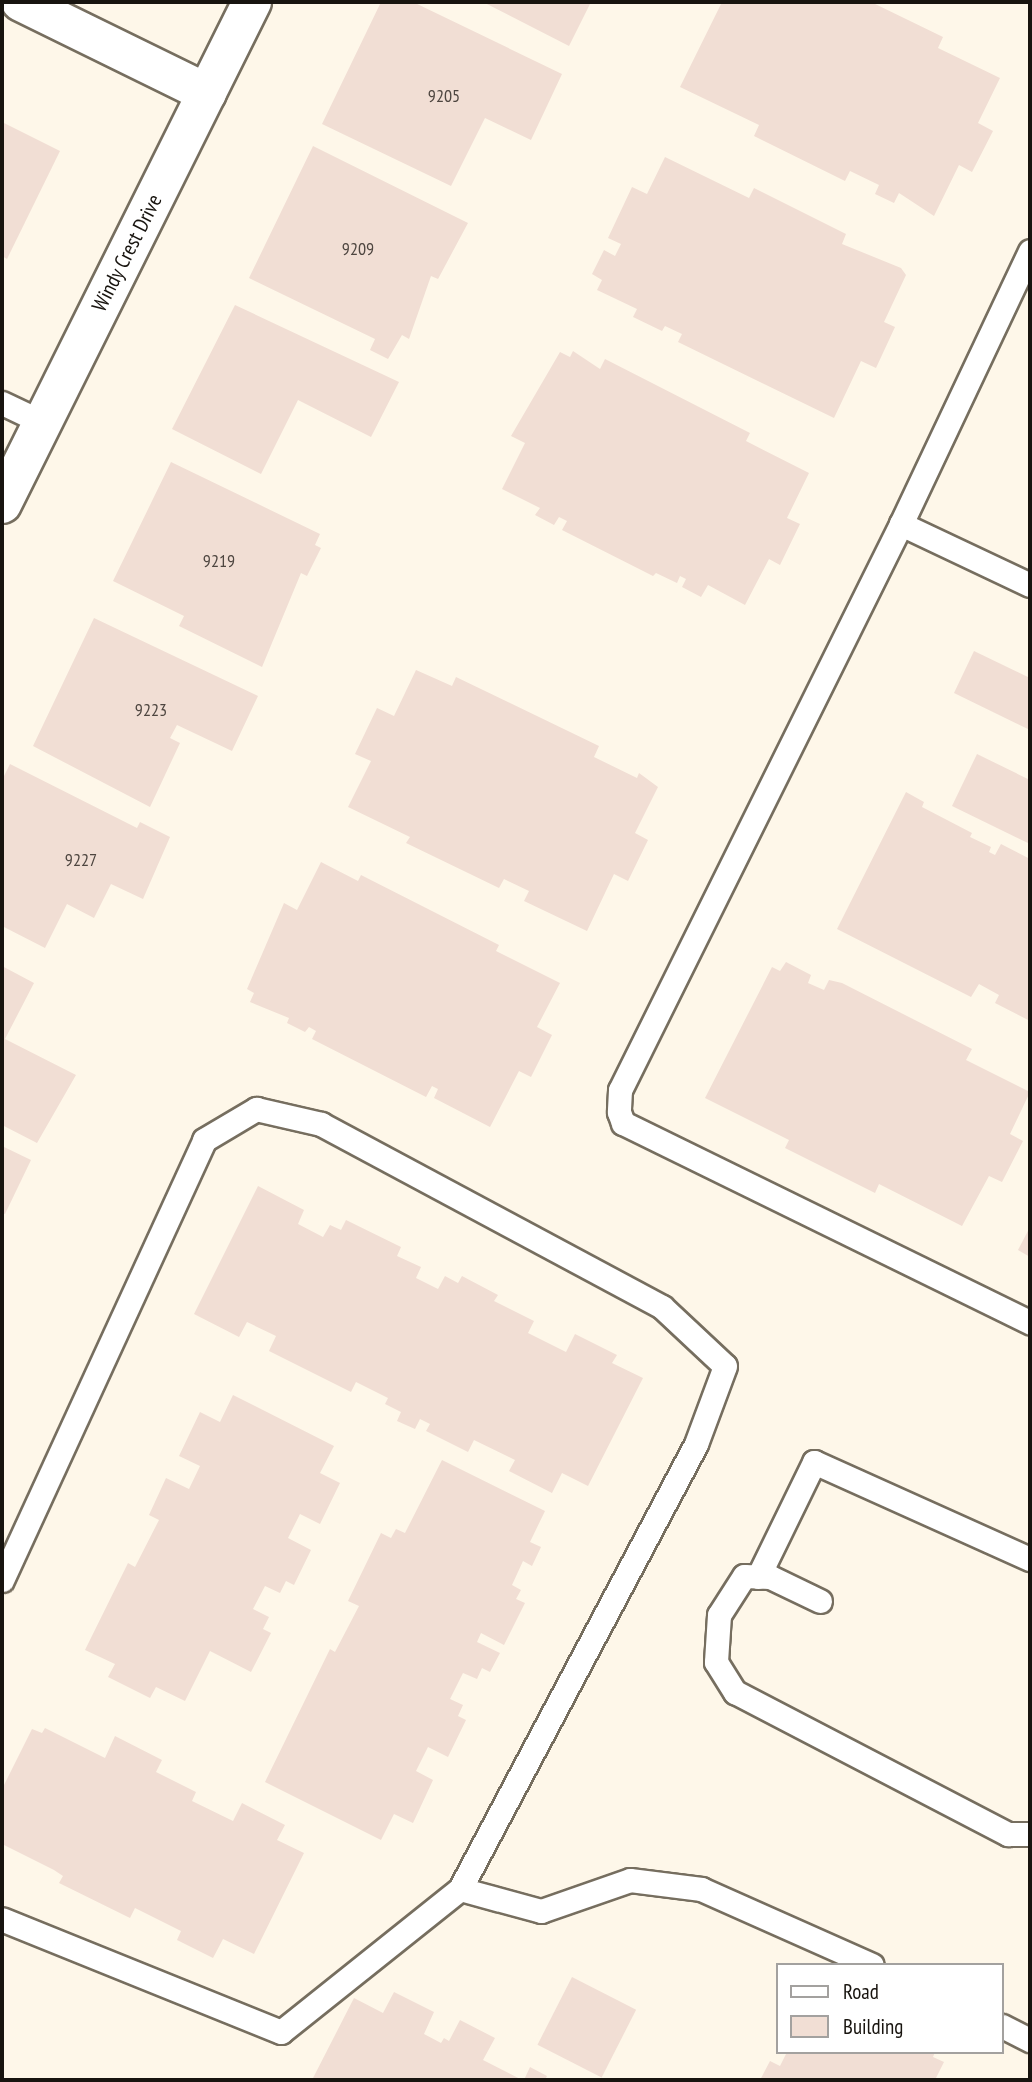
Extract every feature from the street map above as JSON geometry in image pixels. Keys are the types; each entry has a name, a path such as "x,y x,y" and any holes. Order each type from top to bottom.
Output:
{"street":[{"path":"21,2 207,93"},
{"name":"Windy Crest Drive","path":"2,504 252,2"}],"lane":[{"path":"1030,251 901,524 620,1090 623,1123 1030,1322"},
{"path":"2,403 42,422"},
{"path":"901,524 1030,585"},
{"path":"2,1580 204,1140 256,1109 321,1124 662,1307 725,1366 696,1444 460,1889 281,2032 2,1919"},
{"path":"758,1577 814,1462 1030,1559"},
{"path":"820,1601 770,1577 744,1576 719,1615 716,1662 735,1692 1008,1834 1030,1834"},
{"path":"460,1889 541,1911 630,1881 701,1889 868,1963"},
{"path":"1004,2027 1030,2040"}],"building":[{"path":"381,2 413,2 562,74 531,140 485,118 451,186 322,124"},
{"path":"483,2 591,2 569,46"},
{"path":"722,2 871,2 943,37 938,48 1000,78 978,123 993,131 972,172 959,165 934,216 899,193 894,203 875,194 879,185 850,171 845,181 754,136 759,125 680,87"},
{"path":"2,122 60,151 7,259 2,256"},
{"path":"313,146 468,223 438,279 431,276 409,339 402,335 388,359 370,350 375,339 249,278"},
{"path":"665,157 749,198 754,188 846,234 842,244 901,268 906,275 884,322 895,327 876,368 861,361 834,418 678,342 682,334 665,326 662,331 633,317 637,309 597,290 602,280 592,274 604,250 615,256 621,244 608,238 632,187 647,194"},
{"path":"235,305 399,382 371,437 298,400 261,474 172,429"},
{"path":"573,351 600,369 605,359 750,433 746,441 809,473 787,518 800,524 780,565 769,559 745,605 708,585 701,597 682,587 686,579 680,576 677,583 656,573 653,576 562,530 567,521 559,517 554,525 535,515 540,508 502,489 525,443 511,436 560,352 570,357"},
{"path":"171,462 320,534 315,545 321,548 307,576 301,573 262,667 179,626 184,616 113,581"},
{"path":"94,618 258,696 232,751 177,725 170,738 180,743 150,807 33,746"},
{"path":"974,651 1030,678 1030,730 954,693"},
{"path":"416,670 452,686 456,677 599,746 594,757 637,778 639,773 658,787 635,833 648,840 628,881 614,874 587,931 524,901 529,891 504,879 499,888 406,843 410,837 348,807 371,761 355,754 377,708 394,716"},
{"path":"977,754 1030,780 1030,844 952,806"},
{"path":"10,764 137,828 140,822 170,837 143,899 111,884 94,918 67,904 45,948 2,926 2,780"},
{"path":"906,792 924,802 922,807 972,833 970,837 991,847 989,852 995,855 1001,844 1030,859 1030,1021 995,1003 999,995 979,984 971,997 837,929"},
{"path":"321,862 358,881 361,875 499,945 496,951 560,983 537,1027 552,1035 531,1077 519,1071 490,1127 434,1098 438,1089 432,1086 426,1097 312,1039 316,1031 309,1027 305,1032 287,1023 289,1018 250,1002 254,993 247,989 284,903 297,910"},
{"path":"786,962 811,975 808,983 824,990 829,980 842,983 972,1049 966,1060 1030,1092 1010,1134 1023,1141 1002,1182 989,1176 962,1226 879,1184 875,1193 785,1148 789,1140 705,1098 772,967 780,971"},
{"path":"2,966 34,983 5,1039 76,1075 37,1143 2,1125"},
{"path":"2,1146 31,1160 5,1214 2,1213"},
{"path":"258,1186 304,1210 298,1224 323,1237 330,1225 341,1230 346,1220 401,1247 397,1256 421,1267 416,1278 438,1289 445,1276 458,1283 462,1276 498,1295 494,1301 534,1321 528,1333 566,1352 575,1334 617,1355 612,1363 643,1378 588,1486 562,1473 552,1493 509,1471 515,1460 474,1440 468,1452 426,1431 430,1424 420,1419 415,1429 397,1421 401,1412 385,1404 388,1398 356,1382 351,1392 269,1351 276,1336 247,1322 239,1337 194,1314"},
{"path":"1030,1227 1030,1257 1018,1250"},
{"path":"233,1395 334,1446 320,1473 340,1483 320,1524 300,1514 288,1538 311,1550 294,1585 286,1581 280,1593 265,1586 253,1609 269,1617 263,1629 271,1633 251,1672 210,1651 185,1701 156,1687 150,1698 108,1677 115,1664 85,1650 128,1563 135,1567 159,1520 149,1515 166,1478 189,1489 200,1466 179,1456 200,1412 220,1422"},
{"path":"442,1460 545,1511 530,1542 541,1547 532,1566 523,1561 512,1585 521,1590 516,1599 525,1603 504,1645 481,1633 477,1642 500,1653 490,1672 482,1668 477,1679 463,1673 450,1699 463,1705 458,1716 466,1720 448,1757 428,1747 416,1771 433,1780 413,1823 394,1814 381,1840 265,1782 330,1649 335,1652 359,1606 348,1601 381,1533 391,1538 396,1529 405,1533"},
{"path":"45,1728 105,1758 115,1736 162,1760 156,1772 196,1792 192,1801 233,1821 242,1803 285,1825 277,1840 304,1853 254,1954 223,1939 213,1958 177,1940 181,1931 135,1908 130,1918 59,1883 63,1876 2,1844 2,1789 32,1729 42,1733"},
{"path":"572,1977 636,2010 602,2077 537,2045"},
{"path":"394,1992 434,2012 424,2034 441,2043 444,2038 449,2041 460,2020 495,2038 483,2060 522,2080 312,2080 354,1998 383,2013"},
{"path":"786,2054 934,2054 933,2057 944,2062 935,2080 760,2080 770,2061 780,2066"},
{"path":"530,2067 547,2076 545,2080 524,2080"}]}
